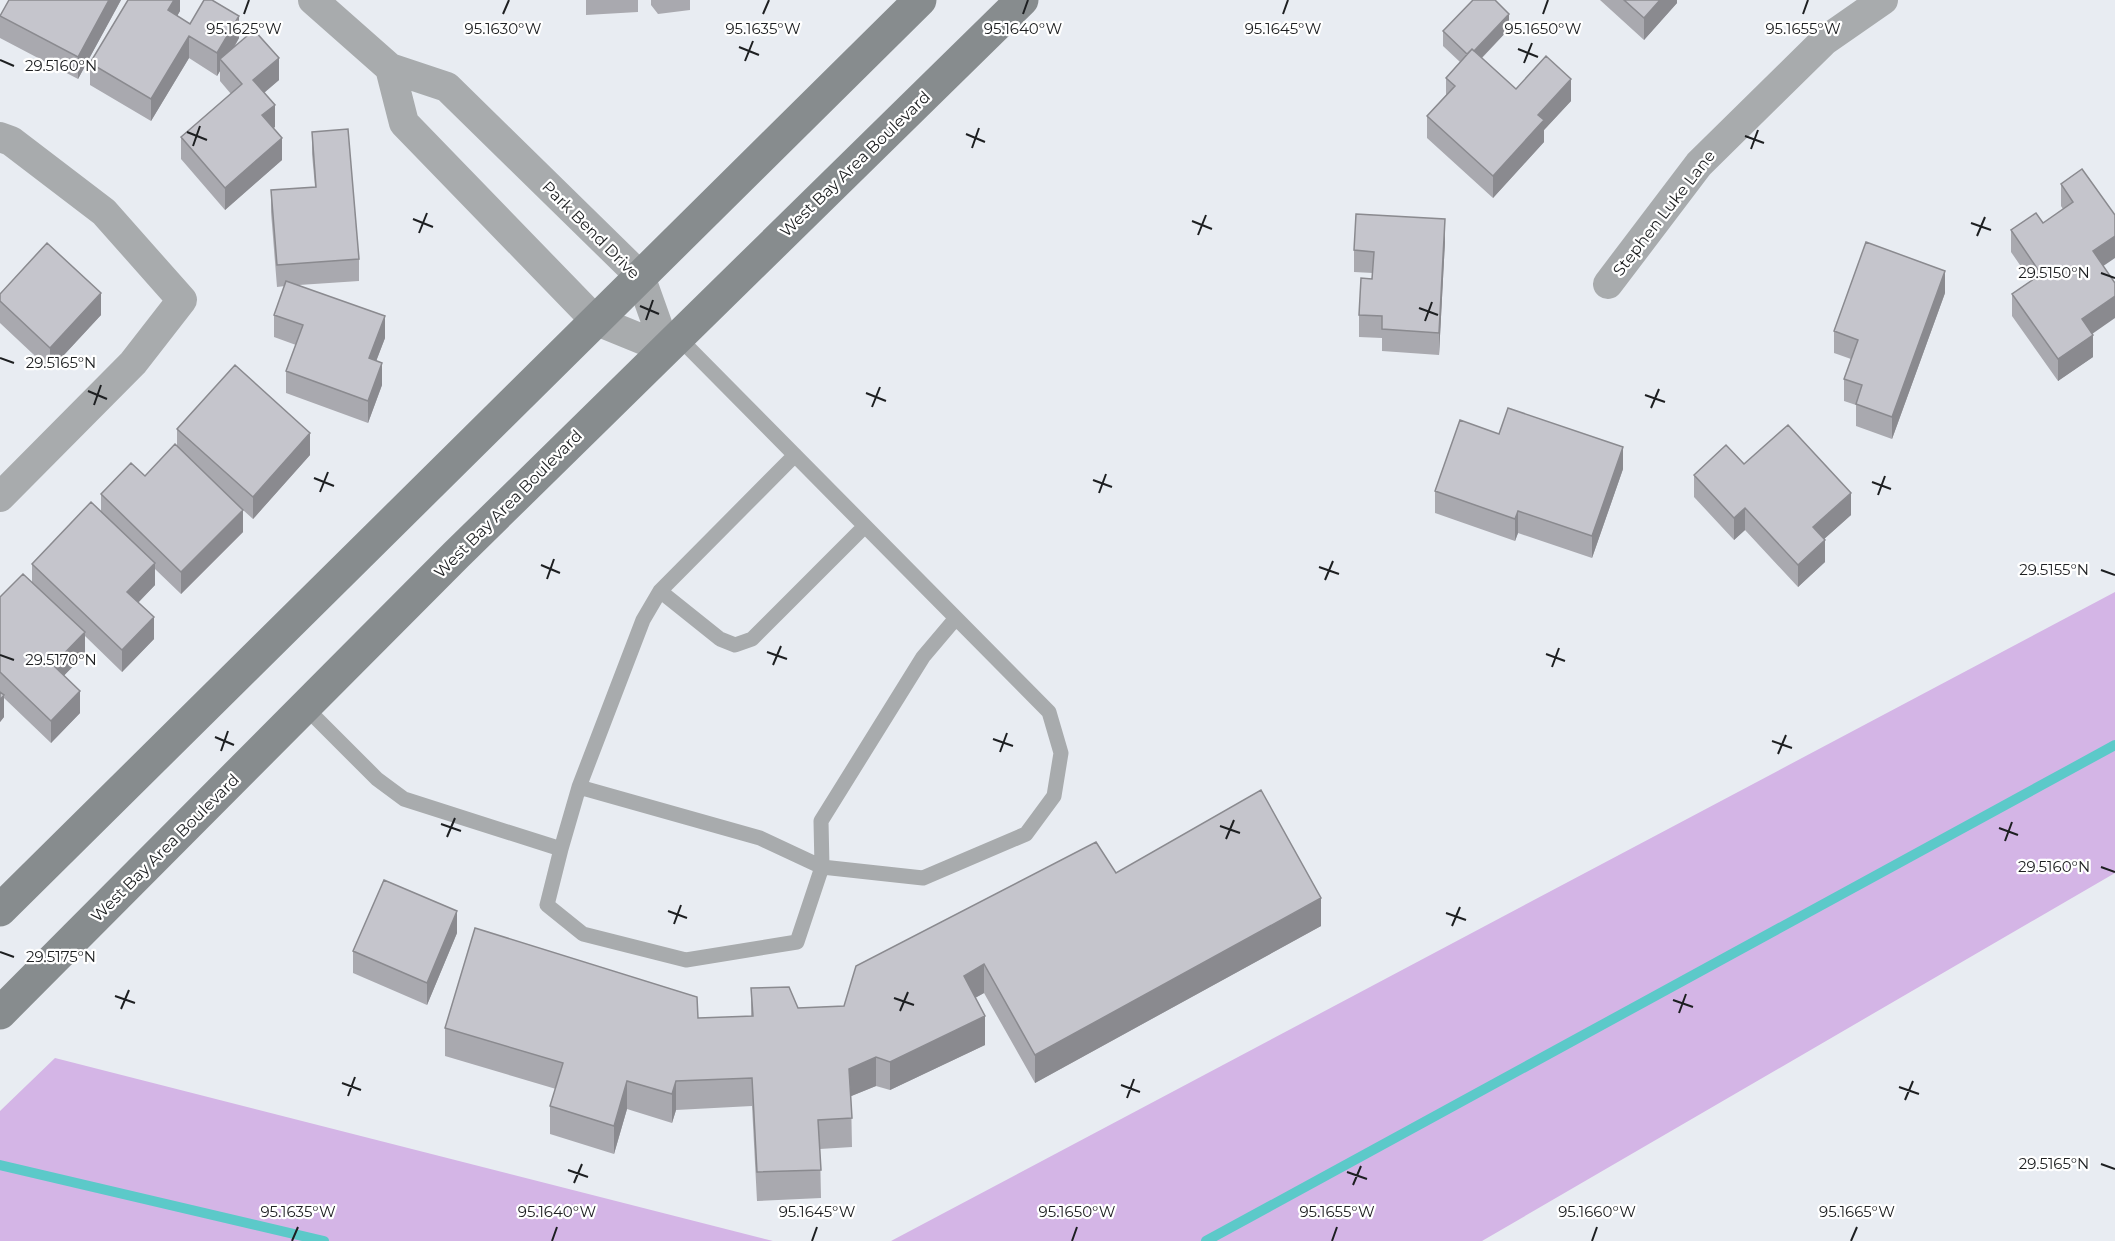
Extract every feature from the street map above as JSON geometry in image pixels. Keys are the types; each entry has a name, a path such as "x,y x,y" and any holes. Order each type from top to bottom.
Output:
{"main road":[{"path":"0,910 920,0"},
{"name":"West Bay Area Boulevard","path":"0,1013 672,343 1022,0"}],"street":[{"name":"Park Bend Drive","path":"313,0 390,68 447,87 640,276 672,343"},
{"name":"Stephen Luke Lane","path":"1608,284 1699,164 1824,40 1883,0"},
{"path":"390,68 404,123 595,320 672,343"},
{"path":"0,137 11,141 104,212 182,300 134,363 0,497"}],"lane":[{"path":"579,787 760,838 822,867 923,878 1026,834 1054,796 1061,753 1049,712 795,455 672,343"},
{"path":"795,455 660,591 643,620 579,787 547,905 583,934 686,960 797,942 822,867 821,821 923,657 956,618"},
{"path":"660,591 720,639 735,645 752,639 865,526"},
{"path":"305,707 377,779 404,799 561,849"}],"shaded area":[{"path":"2115,592 2115,873 1482,1241 891,1241"},
{"path":"55,1058 773,1241 0,1241 0,1111"}],"building":[{"path":"9,0 109,0 78,57 0,16"},
{"path":"128,0 174,0 168,10 190,24 204,0 212,0 239,16 217,53 189,36 151,99 90,63"},
{"path":"1473,0 1495,0 1509,14 1474,51 1472,49 1467,54 1443,31"},
{"path":"1624,0 1660,0 1644,18"},
{"path":"254,30 279,58 253,80 275,105 262,115 282,138 225,188 181,137 242,84 220,59"},
{"path":"1472,49 1516,89 1546,56 1571,79 1538,115 1544,120 1493,176 1427,116 1455,86 1446,78"},
{"path":"348,129 359,259 277,265 271,190 316,187 312,132"},
{"path":"2082,169 2115,215 2115,236 2093,251 2115,283 2115,296 2082,319 2093,335 2058,359 2012,294 2041,274 2011,230 2036,213 2043,223 2073,202 2061,184"},
{"path":"1356,214 1445,219 1439,333 1382,329 1382,316 1359,315 1361,278 1372,279 1374,252 1354,250"},
{"path":"1866,242 1945,271 1892,417 1856,404 1862,385 1844,379 1858,340 1834,331"},
{"path":"47,243 101,293 50,348 0,301 0,294"},
{"path":"286,281 385,316 369,358 382,363 368,401 286,371 303,325 274,315"},
{"path":"235,365 310,433 253,497 177,429"},
{"path":"1508,408 1623,447 1592,536 1518,511 1515,519 1435,491 1460,420 1499,434"},
{"path":"1788,425 1851,493 1813,527 1825,540 1798,565 1745,508 1734,518 1694,475 1726,445 1744,464"},
{"path":"175,444 243,510 181,572 101,494 131,463 145,476"},
{"path":"91,502 155,563 127,592 154,617 122,650 32,564"},
{"path":"23,574 85,632 53,665 80,691 51,721 0,672 0,597"},
{"path":"1261,790 1321,898 1035,1055 984,964 964,976 985,1016 890,1062 876,1057 849,1069 852,1118 818,1120 821,1170 757,1172 752,1078 676,1081 672,1094 627,1081 614,1126 550,1106 563,1063 445,1028 475,928 697,997 698,1018 753,1016 751,988 789,987 798,1008 844,1006 856,966 1096,842 1116,873"},
{"path":"384,880 457,911 427,983 353,951"}],"waterway":[{"path":"1206,1241 2115,745"},
{"path":"0,1165 324,1241"}]}
